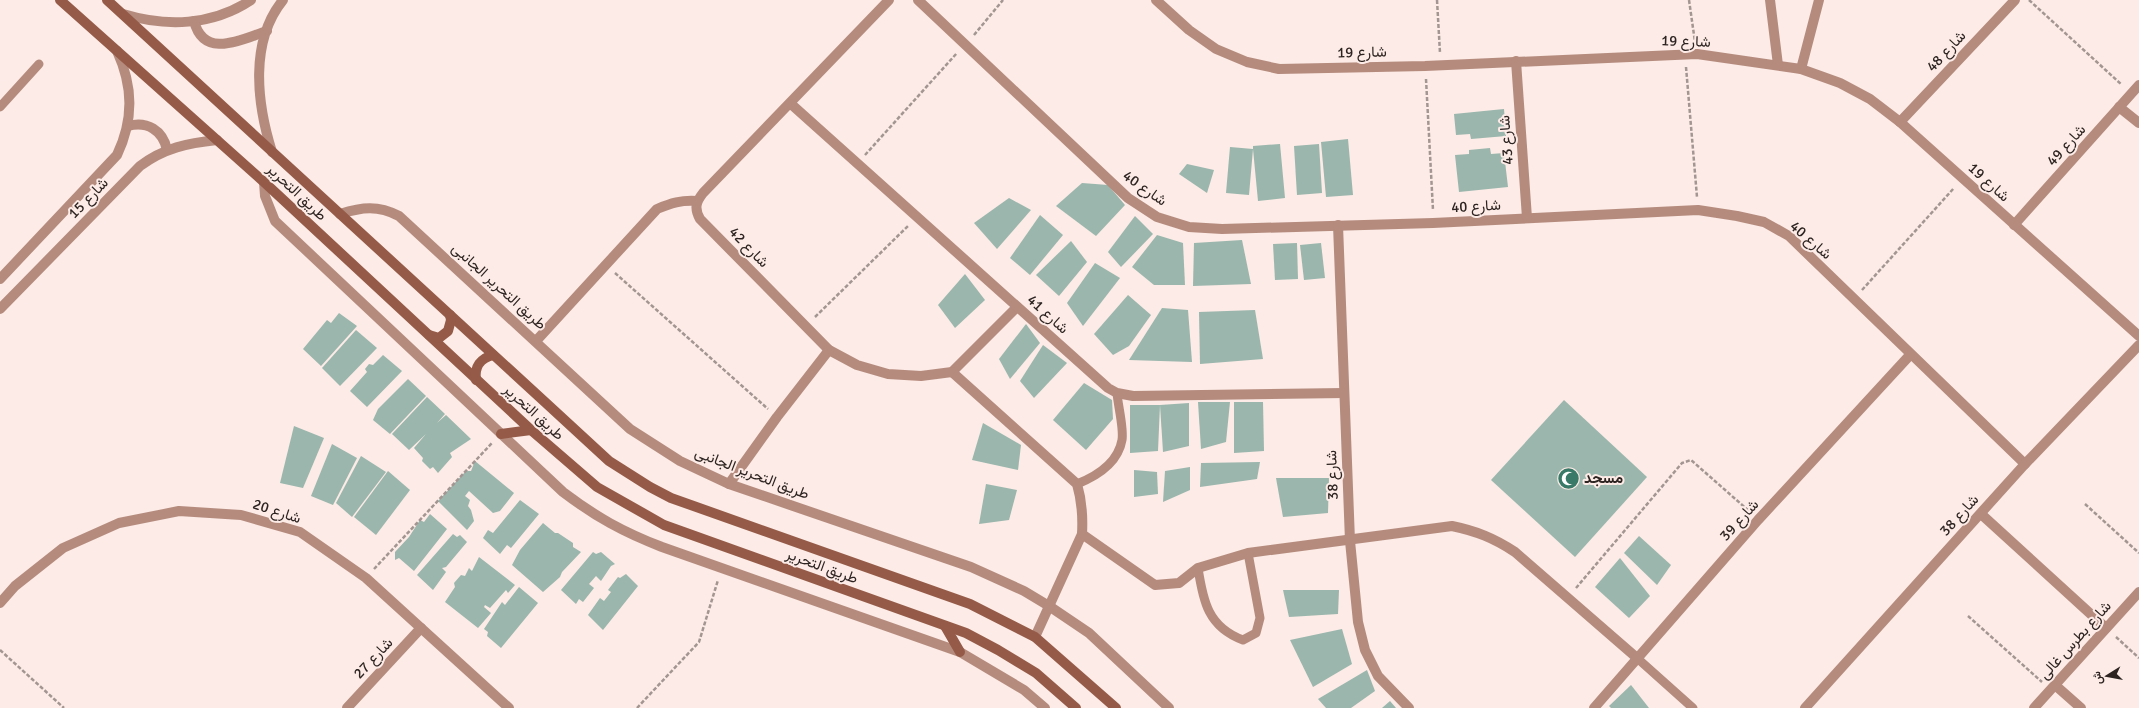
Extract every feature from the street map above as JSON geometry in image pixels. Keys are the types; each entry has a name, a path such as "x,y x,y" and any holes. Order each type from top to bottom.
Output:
{"street":[{"name":"طريق التحرير","path":"60,0 264,182 476,380 597,487 664,525 966,633 1036,673 1076,708"},
{"name":"طريق التحرير","path":"107,0 610,461 650,487 671,498 970,604 1035,637 1116,708"},
{"path":"123,14 158,22 194,21 229,12 250,0"},
{"path":"272,152 261,112 259,91 260,64 267,31 275,10 283,0"},
{"path":"536,341 657,209 669,203 683,200 696,201 791,104 889,0"},
{"name":"شارع 40","path":"918,0 1128,198 1157,216 1189,227 1222,229 1434,223 1698,210 1764,222 1789,236 1910,355 2025,464"},
{"name":"شارع 19","path":"1156,0 1189,30 1216,49 1247,62 1279,69 1425,66 1685,54 1697,54 1778,64 1801,69 1840,83 1864,96 1900,122 2139,336"},
{"path":"1770,0 1778,64"},
{"path":"1801,69 1819,0"},
{"name":"شارع 48","path":"1900,122 2015,0"},
{"path":"194,21 199,34 217,45 232,43 267,31"},
{"name":"شارع 15","path":"0,279 117,155 128,126 130,111 128,81 117,51"},
{"name":"شارع 43","path":"1516,61 1527,218"},
{"name":"شارع 49","path":"2014,225 2139,85"},
{"name":"شارع 41","path":"791,104 858,162 1108,388 1117,393 1133,396 1344,393"},
{"path":"2120,107 2139,123"},
{"path":"128,126 141,124 153,128 162,137 167,150"},
{"name":"شارع 15","path":"0,309 140,166 167,150 183,145 217,140"},
{"path":"264,182 265,196 275,221 563,492 593,515 627,533 721,569 960,652 1024,690 1044,708"},
{"name":"شارع 42","path":"696,201 696,210 700,219 829,350 857,365 888,374 921,376 952,372"},
{"name":"طريق التحرير الجانبى","path":"340,214 369,207 389,211 399,216 536,341 608,410 630,429 680,461 729,484 971,567 1024,591 1049,606 1107,648 1168,708"},
{"name":"شارع 38","path":"1338,225 1350,541 1358,622 1365,650 1378,676 1409,708"},
{"path":"1018,306 952,372 1077,484 1082,500 1082,534 1035,637"},
{"path":"427,334 433,338 444,336 451,326 450,315"},
{"name":"شارع 38","path":"1805,708 2025,464 2139,345"},
{"path":"729,484 777,417 829,350"},
{"path":"476,380 478,364 487,356 493,355"},
{"name":"شارع 39","path":"1594,708 1758,520 1910,355"},
{"path":"501,434 531,430"},
{"name":"شارع 20","path":"0,603 14,586 63,548 119,523 179,511 241,515 300,532 366,578 509,708"},
{"path":"1981,514 2106,628"},
{"path":"1082,534 1155,585 1179,583 1198,568 1248,553 1350,541 1452,526 1475,531 1496,539 1515,552 1638,658"},
{"name":"شارع بطرس غالى","path":"2034,708 2139,592"},
{"path":"945,626 960,652"},
{"name":"شارع 27","path":"347,708 421,628"},
{"path":"2053,687 2081,708"}],"lane":[{"path":"0,107 39,64"},
{"path":"1077,484 1097,475 1106,468 1116,455 1122,440 1117,393"},
{"path":"1198,568 1202,597 1212,618 1228,634 1243,640 1256,633 1260,618 1248,553"},
{"path":"1638,658 1693,708"}],"path":[{"path":"858,162 965,45 1003,0"},
{"path":"1436,0 1440,65"},
{"path":"1689,0 1697,54"},
{"path":"2029,0 2131,93"},
{"path":"1685,54 1698,210"},
{"path":"1425,66 1434,223"},
{"path":"1854,300 1962,179"},
{"path":"805,326 918,217"},
{"path":"606,264 777,417"},
{"path":"366,578 501,434"},
{"path":"1569,598 1686,460 1692,460 1758,520"},
{"path":"2085,504 2139,553"},
{"path":"637,708 699,642 721,569"},
{"path":"1968,616 2053,687"},
{"path":"2106,628 2139,658"},
{"path":"0,650 64,708"}],"building":[{"path":"1504,109 1506,136 1471,139 1470,134 1456,135 1454,114"},
{"path":"1348,139 1353,195 1326,197 1321,142"},
{"path":"1280,144 1285,198 1258,201 1253,146"},
{"path":"1319,144 1322,193 1297,195 1294,146"},
{"path":"1230,147 1253,149 1249,195 1226,193"},
{"path":"1490,148 1491,154 1504,153 1508,187 1459,192 1455,155 1469,154 1469,150"},
{"path":"1187,164 1214,170 1207,193 1179,174"},
{"path":"1082,183 1108,185 1125,205 1096,236 1056,206"},
{"path":"1009,198 1031,210 997,249 974,223"},
{"path":"1040,215 1063,235 1030,275 1010,258"},
{"path":"1135,216 1153,234 1121,267 1108,252"},
{"path":"1157,235 1183,243 1185,285 1154,285 1132,267"},
{"path":"1242,240 1251,284 1193,286 1194,243"},
{"path":"1071,241 1087,262 1059,296 1036,275"},
{"path":"1297,243 1298,279 1275,280 1273,244"},
{"path":"1321,243 1325,278 1304,280 1300,245"},
{"path":"1095,263 1120,278 1083,326 1067,303"},
{"path":"965,274 985,300 955,328 938,305"},
{"path":"1128,295 1151,315 1129,346 1113,355 1094,334"},
{"path":"1162,308 1188,310 1192,362 1129,360"},
{"path":"1255,310 1263,359 1200,364 1199,312"},
{"path":"339,313 357,326 321,366 303,349 327,320 331,323"},
{"path":"1026,324 1040,343 1010,379 999,359"},
{"path":"356,330 377,348 340,386 322,368"},
{"path":"1043,345 1067,363 1034,398 1020,381"},
{"path":"383,355 402,371 367,407 350,391 367,372 365,369 369,364 373,365"},
{"path":"408,379 426,396 390,434 373,420 378,409"},
{"path":"1084,383 1112,400 1113,419 1086,450 1053,420"},
{"path":"427,397 445,414 437,423 446,415 471,439 450,453 452,457 438,473 433,467 430,469 422,461 423,458 414,448 426,434 409,450 392,434"},
{"name":"مسجد","path":"1564,400 1647,477 1575,557 1491,480"},
{"path":"1198,402 1230,402 1226,442 1201,449"},
{"path":"1234,402 1263,402 1264,451 1234,453"},
{"path":"1189,403 1189,446 1163,452 1160,405"},
{"path":"1130,405 1160,405 1158,451 1130,453"},
{"path":"983,423 1021,445 1018,470 972,460"},
{"path":"294,426 324,438 303,488 280,483"},
{"path":"332,444 357,458 333,505 311,496"},
{"path":"361,456 386,472 352,517 336,503"},
{"path":"475,461 514,493 500,511 493,513 469,491 465,496 470,500 468,506 471,510 474,521 467,530 438,501 466,471 471,471"},
{"path":"1260,462 1257,479 1200,487 1201,463"},
{"path":"1190,467 1190,490 1163,502 1165,471"},
{"path":"1134,470 1157,472 1158,494 1134,497"},
{"path":"388,471 410,490 376,535 354,517"},
{"path":"1276,478 1329,478 1328,513 1283,517"},
{"path":"986,484 1017,490 1009,520 979,524"},
{"path":"520,500 539,514 511,548 507,545 500,554 483,538 488,530 493,533"},
{"path":"430,514 447,529 414,571 399,558 395,560 395,552 409,537 420,520 424,522"},
{"path":"543,523 555,533 558,533 573,543 573,547 581,552 562,572 560,577 543,592 512,565 520,550"},
{"path":"453,534 457,537 460,535 467,542 446,567 442,568 446,572 433,590 417,575"},
{"path":"1639,536 1671,565 1657,585 1624,553"},
{"path":"593,552 596,554 601,552 615,564 611,566 601,581 596,576 589,584 594,588 583,602 579,599 576,604 561,590"},
{"path":"479,557 515,585 508,593 506,590 490,608 485,605 484,607 491,613 478,628 445,602 455,587 454,583 461,575 465,576 469,568 472,571"},
{"path":"1620,558 1650,596 1629,618 1595,587"},
{"path":"626,574 638,586 603,630 588,615 600,598 604,601 611,592 608,590 618,577 620,578"},
{"path":"519,587 538,603 501,648 487,636 488,632 484,629 502,602 505,605"},
{"path":"1283,590 1339,590 1338,614 1289,617"},
{"path":"1342,629 1352,664 1313,687 1290,640"},
{"path":"1367,670 1375,691 1351,708 1326,708 1318,699"},
{"path":"1631,685 1649,708 1611,708 1609,706"},
{"path":"1390,701 1396,708 1382,708"}],"place":[{"name":"مسجد","path":"1569,478"}]}
